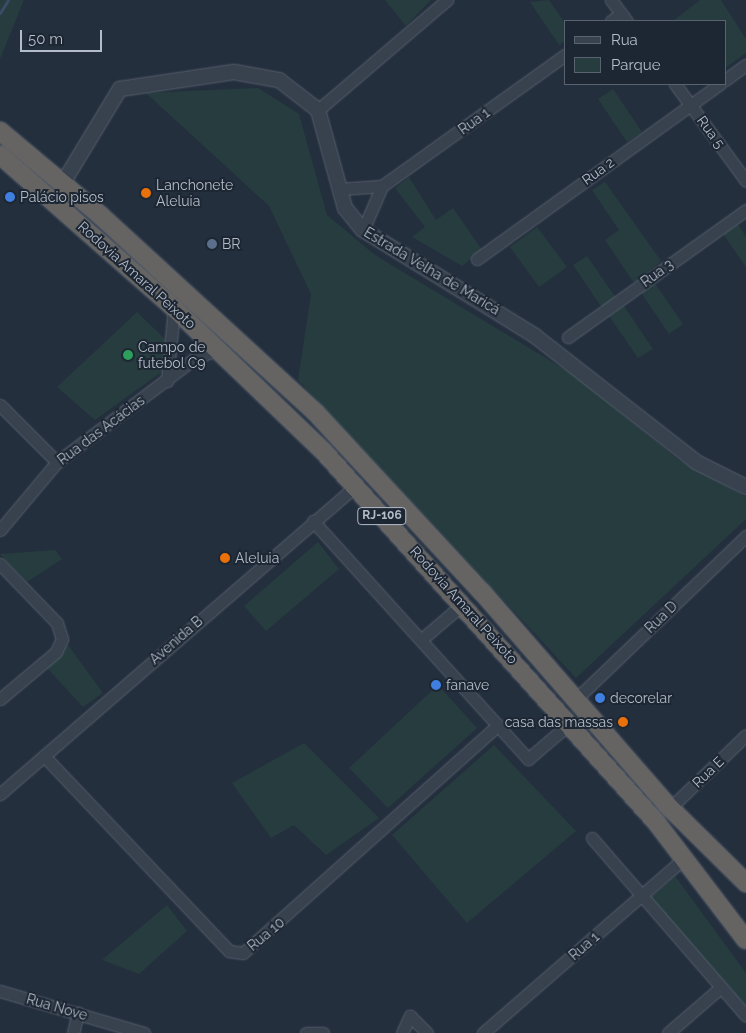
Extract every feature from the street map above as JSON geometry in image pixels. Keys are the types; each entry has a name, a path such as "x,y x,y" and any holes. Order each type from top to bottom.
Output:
{"highway":[{"name":"Rodovia Amaral Peixoto","path":"0,130 63,183 316,414 576,699 670,808 746,884"},
{"name":"Rodovia Amaral Peixoto","path":"0,154 219,349 318,446 354,487 464,603 570,723 684,858 746,940"},
{"path":"707,847 720,870 746,894"},
{"path":"726,914 746,930"}],"street":[{"path":"63,183 110,99 133,84 258,73 279,80 318,110 446,0"},
{"path":"612,0 624,17"},
{"name":"Rua 1","path":"382,186 564,56"},
{"path":"726,79 746,65"},
{"name":"Rua 5","path":"676,85 746,181"},
{"name":"Rua 2","path":"477,259 719,85"},
{"name":"Estrada Velha de Maricá","path":"318,110 346,208 363,230 535,336 696,462 746,487"},
{"path":"339,188 382,186 363,230"},
{"name":"Rua 3","path":"568,337 746,210"},
{"path":"167,381 174,308"},
{"name":"Rua das Acácias","path":"0,530 57,462 167,381 195,358 219,349"},
{"path":"0,405 57,462"},
{"name":"Avenida B","path":"0,794 354,487"},
{"path":"313,521 422,639 528,759 570,723"},
{"name":"Rua D","path":"576,699 746,536"},
{"path":"0,564 57,623 62,639 56,652 0,699"},
{"path":"422,639 464,603"},
{"name":"Rua 10","path":"44,756 229,950 243,953 498,725"},
{"name":"Rua E","path":"670,808 746,735"},
{"path":"592,838 640,897 746,1016"},
{"name":"Rua 1","path":"483,1033 684,858"},
{"path":"668,1033 720,988"},
{"name":"Rua Nove","path":"0,991 144,1033"},
{"path":"73,1033 78,1013"},
{"path":"402,1033 410,1016 427,1033"},
{"path":"306,1033 323,1033"}],"green space":[{"path":"0,0 24,0 0,59"},
{"path":"385,0 431,0 406,26"},
{"path":"549,0 564,22 564,42 559,45 530,2"},
{"path":"700,0 721,0 746,39 746,53 726,67 726,20 674,20"},
{"path":"258,88 299,114 327,215 375,255 574,375 679,460 746,497 746,519 576,678 298,380 311,294 269,206 146,93"},
{"path":"613,89 642,132 627,142 598,99"},
{"path":"409,177 436,220 453,208 482,250 462,266 412,237 425,227 395,188"},
{"path":"605,182 661,261 634,283 605,240 619,230 592,190"},
{"path":"738,224 746,237 746,267 723,234"},
{"path":"537,227 567,267 539,287 510,247"},
{"path":"587,256 616,298 602,308 573,265"},
{"path":"654,282 683,324 669,334 640,291"},
{"path":"624,306 653,349 638,358 609,316"},
{"name":"Campo de futebol C9","path":"137,312 166,340 163,371 95,420 57,387"},
{"path":"318,542 339,569 266,631 244,606"},
{"path":"55,550 62,559 27,582 0,554"},
{"path":"68,645 103,693 83,707 47,668"},
{"path":"438,685 477,728 388,808 349,768"},
{"path":"304,743 379,818 326,855 294,825 271,838 232,783"},
{"path":"494,745 576,831 467,923 392,835"},
{"path":"675,876 746,973 746,1006 650,898"},
{"path":"167,905 187,931 139,974 102,960"}],"waterway":[{"path":"0,13 8,0"}],"place":[{"name":"Lanchonete Aleluia","path":"146,193"},
{"name":"Palácio pisos","path":"10,197"},
{"name":"BR","path":"212,244"},
{"name":"Campo de futebol C9","path":"128,355"},
{"name":"Aleluia","path":"225,558"},
{"name":"fanave","path":"436,685"},
{"name":"decorelar","path":"600,698"},
{"name":"casa das massas","path":"623,722"}]}
